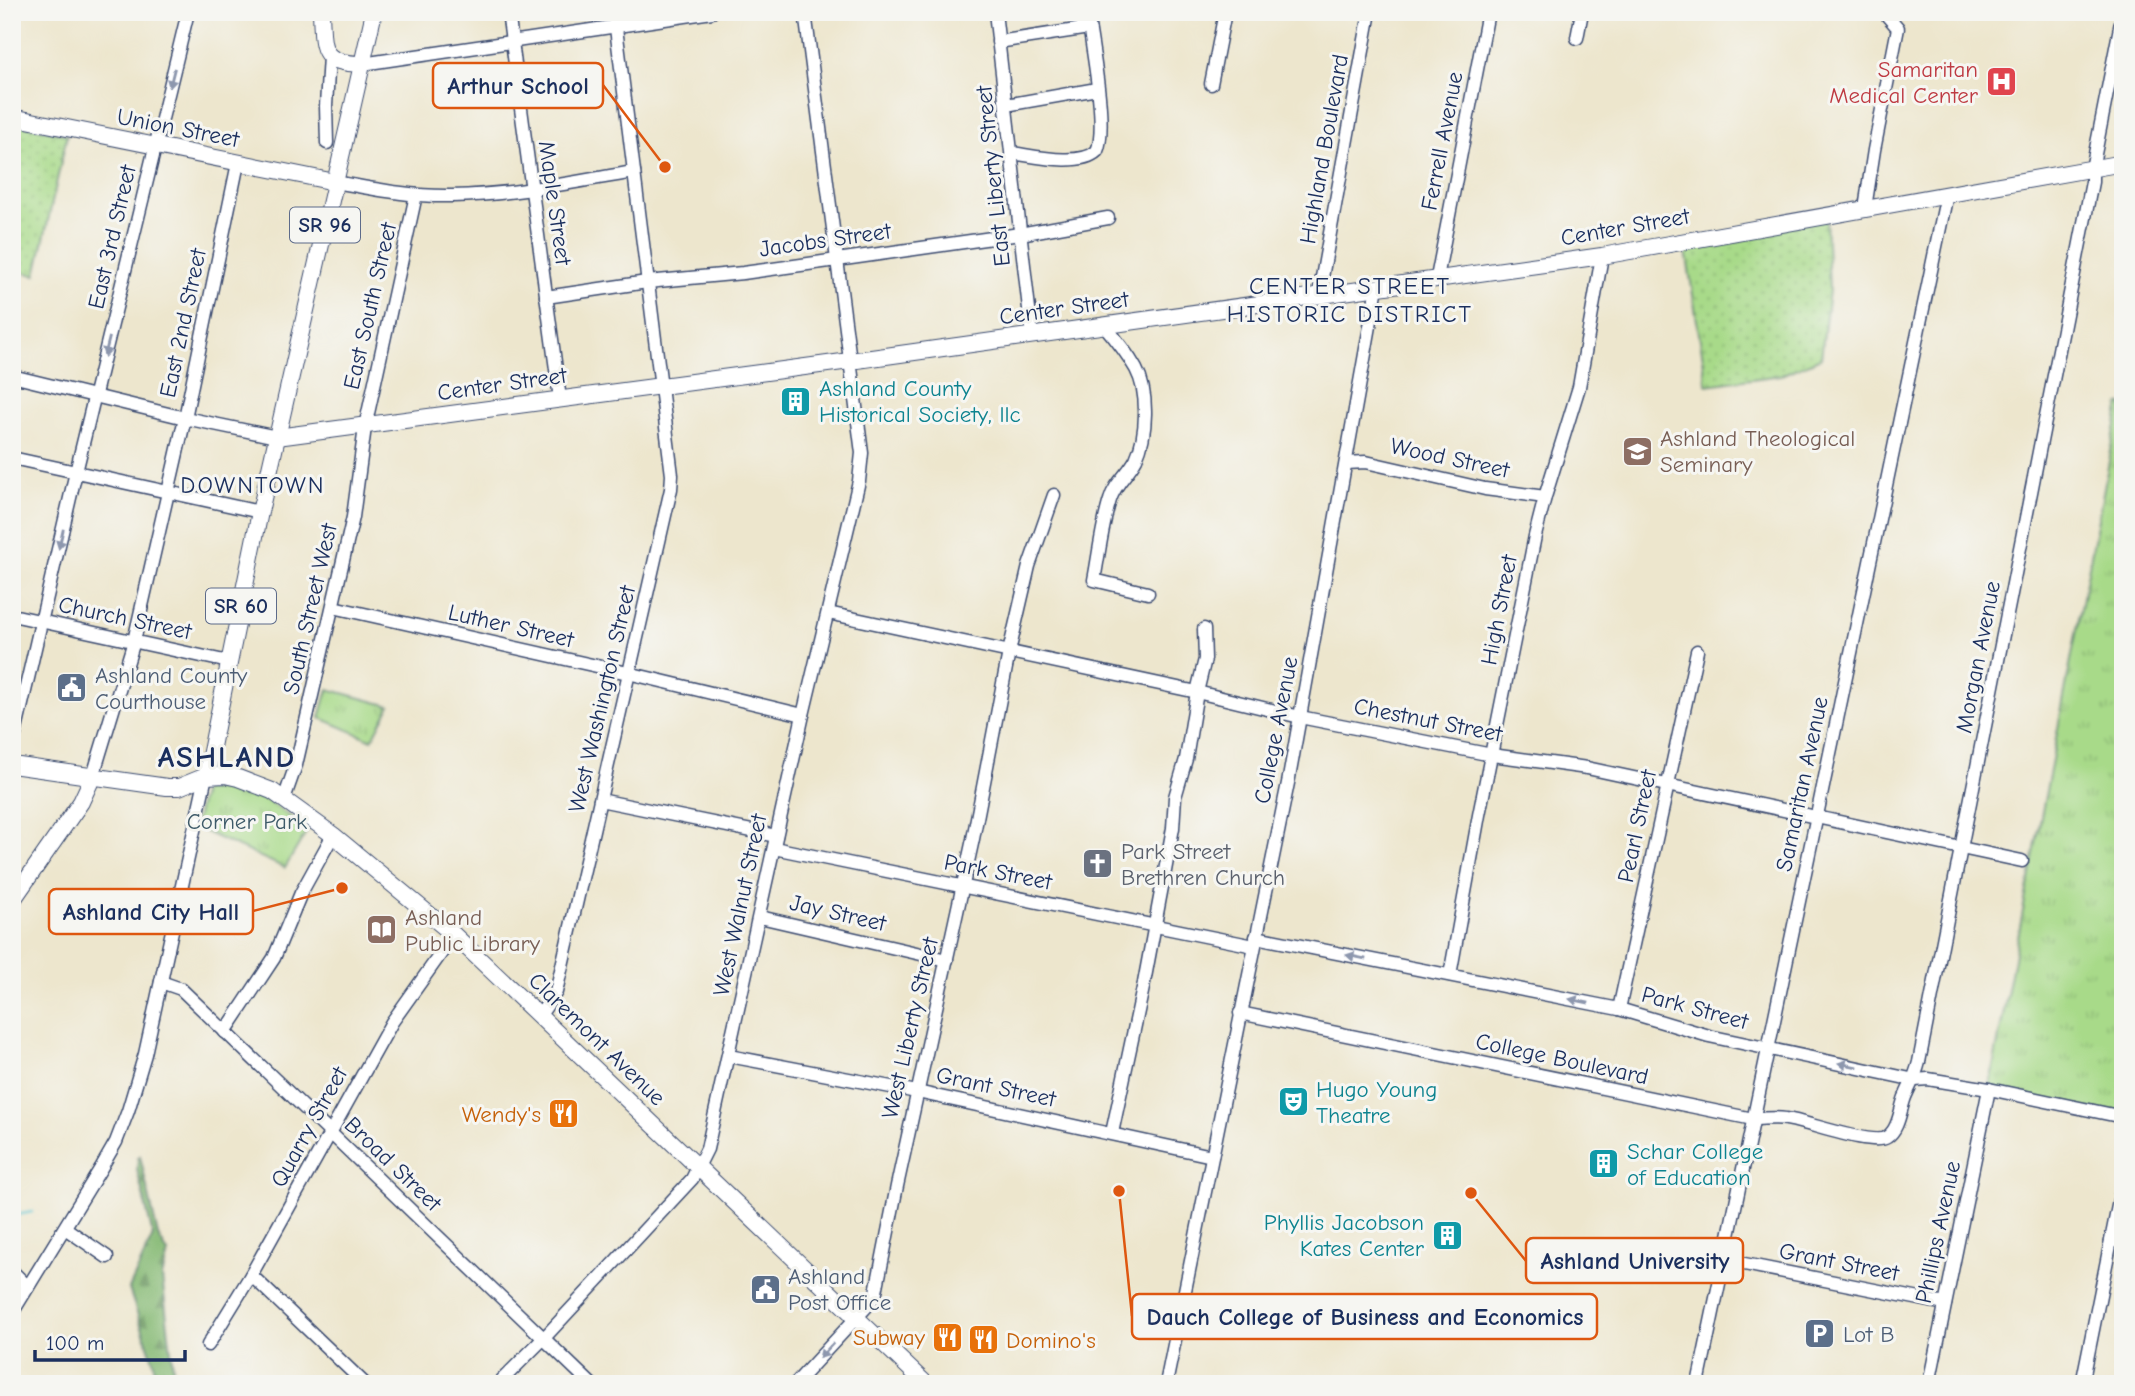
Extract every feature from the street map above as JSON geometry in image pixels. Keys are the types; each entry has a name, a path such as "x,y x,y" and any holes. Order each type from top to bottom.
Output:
{"main road":[{"path":"321,12 323,42 329,56 336,62 362,64"},
{"name":"SR 96","path":"277,437 374,12"},
{"name":"Union Street","path":"12,117 335,182"},
{"name":"Center Street","path":"277,437 1602,256 2123,163"},
{"name":"SR 60","path":"206,776 277,437"},
{"path":"12,765 179,788 206,776"},
{"name":"Claremont Avenue","path":"206,776 225,775 250,781 284,799 333,835 454,934 926,1384"},
{"path":"12,901 82,802 93,776"}],"street":[{"name":"East 3rd Street","path":"12,747 188,12"},
{"name":"Maple Street","path":"508,12 559,400"},
{"path":"362,64 511,43 615,19 712,12"},
{"name":"West Walnut Street","path":"498,1384 692,1179 707,1149 803,715 859,481 862,453 805,12"},
{"name":"East Liberty Street","path":"995,12 1032,335"},
{"path":"1012,153 1073,160 1090,158 1099,147 1101,133 1087,12"},
{"path":"1212,84 1225,12"},
{"name":"Highland Boulevard","path":"1319,294 1370,12"},
{"name":"Ferrell Avenue","path":"1437,278 1488,12"},
{"path":"1577,38 1582,12"},
{"path":"1865,208 1898,28 1884,12"},
{"name":"Morgan Avenue","path":"1877,1139 1888,1136 1893,1130 1905,1097 1915,1080 2123,12"},
{"name":"West Washington Street","path":"540,1015 556,992 671,489 672,475 615,19"},
{"path":"998,43 1089,28"},
{"path":"327,143 329,56"},
{"path":"1006,105 1097,89"},
{"name":"East 2nd Street","path":"93,776 134,641 185,418 238,163"},
{"path":"335,182 416,195 453,196 531,188 634,172"},
{"name":"Samaritan Avenue","path":"1698,1384 1947,194"},
{"name":"East South Street","path":"365,427 416,195"},
{"name":"Jacobs Street","path":"547,297 647,282 743,273 837,260 1020,234 1108,218"},
{"name":"High Street","path":"1450,975 1535,536 1579,387 1602,256"},
{"name":"College Avenue","path":"1166,1384 1300,716 1377,287"},
{"path":"1104,325 1137,371 1145,406 1144,432 1133,464 1118,482 1110,499 1094,580 1148,593"},
{"name":"Center Street","path":"12,376 185,418 277,437"},
{"name":"South Street West","path":"284,799 296,765 353,517 365,427"},
{"path":"12,458 260,512"},
{"name":"Wood Street","path":"1346,463 1366,462 1485,489 1545,498"},
{"name":"West Liberty Street","path":"795,1384 870,1303 876,1292 963,887 1028,566 1054,495"},
{"name":"Luther Street","path":"333,607 803,715"},
{"name":"Chestnut Street","path":"828,613 1300,716 1492,755 1587,768 2022,861"},
{"name":"Church Street","path":"12,615 229,662"},
{"path":"1112,1133 1173,828 1175,797 1186,759 1206,651 1204,629"},
{"name":"Pearl Street","path":"1619,1009 1697,652"},
{"path":"12,1313 101,1168 122,1127 142,1065 162,982 206,776"},
{"name":"Park Street","path":"600,800 963,887 1153,925 1450,975 1619,1009 1673,1027 1915,1080 1928,1079 1989,1089 2123,1117"},
{"path":"225,1031 274,958 301,892 333,835"},
{"name":"Jay Street","path":"760,917 947,960"},
{"name":"Quarry Street","path":"208,1345 251,1275 391,1022 454,934"},
{"name":"Broad Street","path":"162,982 181,989 591,1384"},
{"name":"College Boulevard","path":"1240,1013 1753,1119 1785,1118 1877,1139"},
{"name":"Grant Street","path":"729,1056 917,1092 1212,1156"},
{"name":"Phillips Avenue","path":"1929,1384 1989,1089"},
{"path":"2082,1384 2123,1181"},
{"path":"65,1228 107,1257"},
{"name":"Grant Street","path":"1724,1260 1945,1304"},
{"path":"12,1271 28,1287"},
{"path":"251,1275 365,1384"}],"green space":[{"path":"12,122 67,135 36,275 12,270"},
{"path":"1826,218 1829,290 1821,358 1781,375 1707,385 1685,244"},
{"path":"2120,404 2123,404 2123,1116 1989,1089"},
{"path":"328,689 390,706 372,740 320,718"},
{"name":"Corner Park","path":"231,789 259,795 308,829 285,868 194,827 203,790"},
{"path":"140,1156 158,1236 168,1253 162,1277 175,1384 155,1384 154,1363 129,1289 153,1236 137,1170"}],"waterway":[{"path":"12,1216 32,1212"}],"place":[{"name":"Samaritan Medical Center","path":"2001,82"},
{"name":"Arthur School","path":"665,167"},
{"name":"Ashland County Historical Society, llc","path":"796,401"},
{"name":"Ashland Theological Seminary","path":"1637,451"},
{"name":"Ashland County Courthouse","path":"72,688"},
{"name":"Park Street Brethren Church","path":"1098,864"},
{"name":"Ashland City Hall","path":"342,888"},
{"name":"Ashland Public Library","path":"382,930"},
{"name":"Hugo Young Theatre","path":"1293,1102"},
{"name":"Wendy's","path":"564,1114"},
{"name":"Schar College of Education","path":"1604,1164"},
{"name":"Dauch College of Business and Economics","path":"1119,1191"},
{"name":"Ashland University","path":"1471,1193"},
{"name":"Phyllis Jacobson Kates Center","path":"1447,1235"},
{"name":"Ashland Post Office","path":"765,1289"},
{"name":"Lot B","path":"1820,1334"},
{"name":"Subway","path":"948,1337"},
{"name":"Domino's","path":"983,1340"}],"district":[{"name":"CENTER STREET HISTORIC DISTRICT","path":"1350,300"},
{"name":"DOWNTOWN","path":"253,485"},
{"name":"ASHLAND","path":"227,757"}]}
